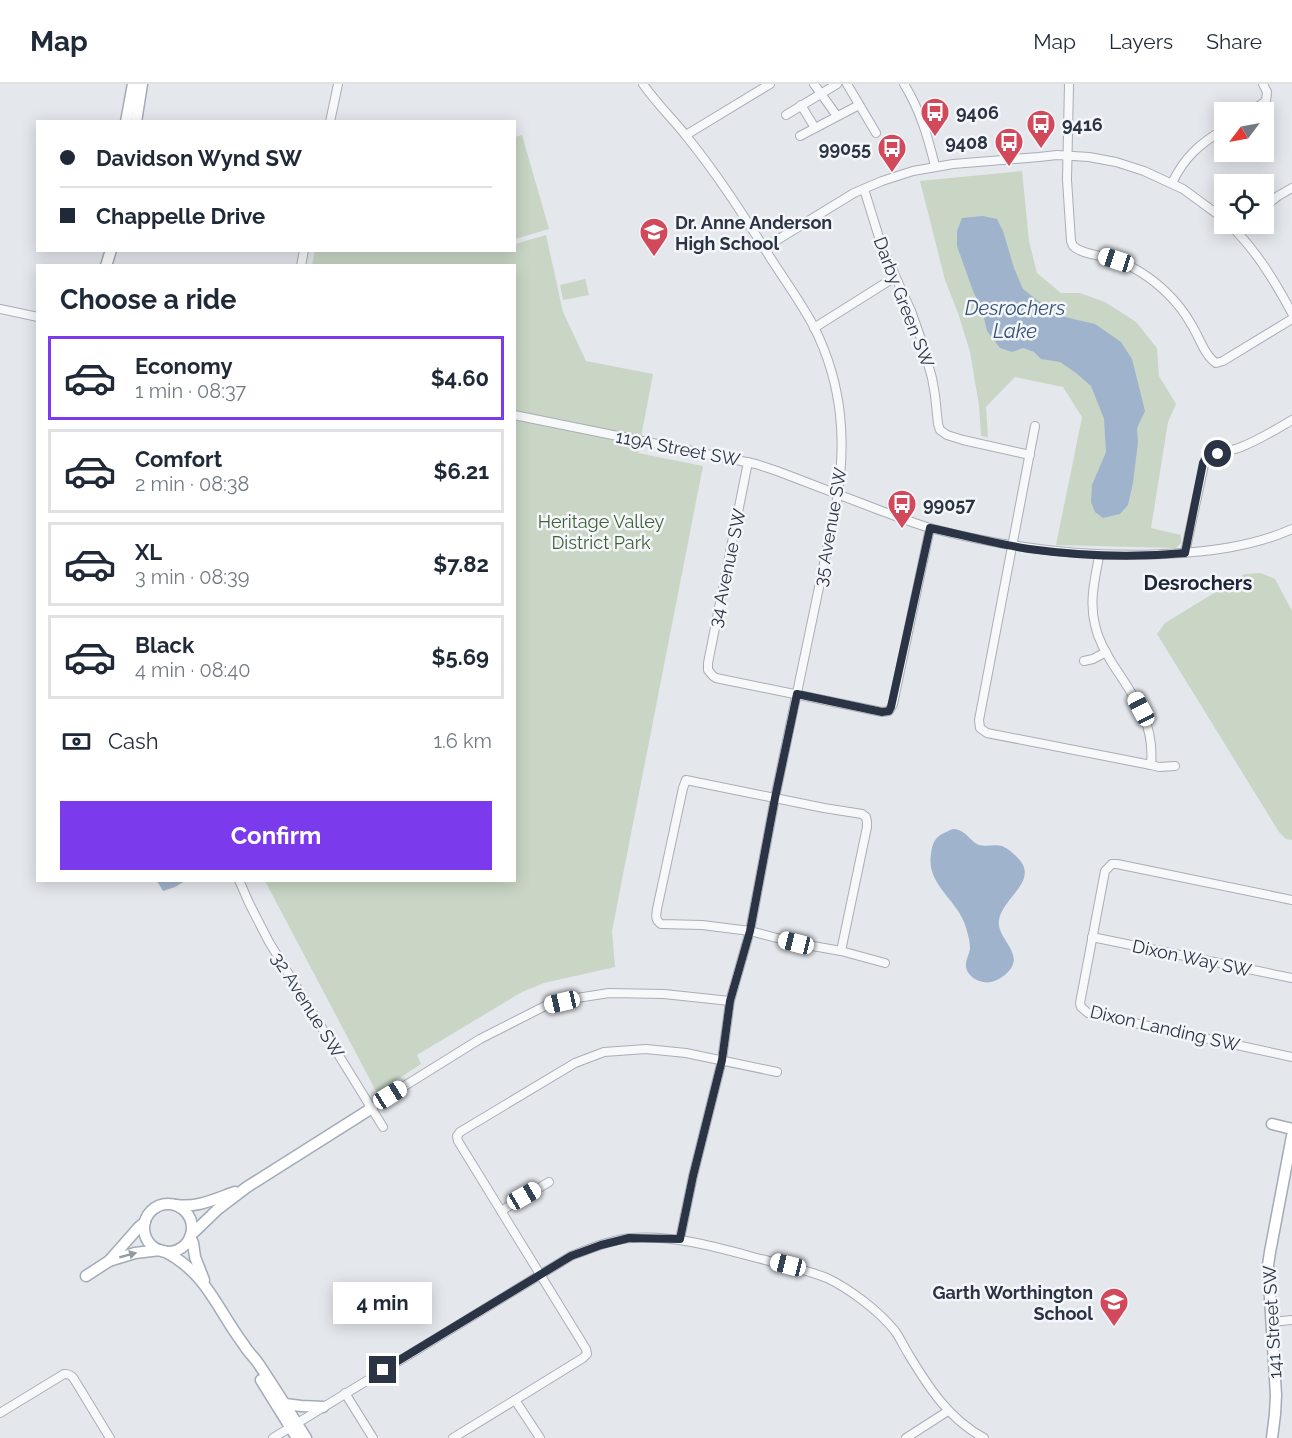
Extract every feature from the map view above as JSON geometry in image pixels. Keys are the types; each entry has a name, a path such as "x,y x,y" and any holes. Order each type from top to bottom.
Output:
{"main road":[{"path":"126,120 133,84"},
{"path":"136,120 142,84"},
{"path":"86,1276 109,1262 135,1253 176,1250 182,1247 218,1209 247,1187 372,1108"},
{"path":"1272,1124 1292,1129"},
{"name":"141 Street SW","path":"1272,1438 1276,1395 1268,1280 1270,1252 1292,1136"},
{"path":"206,1286 183,1263 154,1248 147,1239 145,1222 156,1207 198,1205 247,1187"},
{"path":"176,1205 191,1220 190,1236 206,1286 243,1345 255,1371 293,1426 306,1438"},
{"path":"109,1262 145,1222"},
{"path":"243,1345 285,1404 297,1438"},
{"path":"285,1404 323,1407"}],"street":[{"path":"330,120 338,84"},
{"name":"35 Avenue SW","path":"643,84 723,183 814,328 834,380 841,421 842,456 838,495 775,798 750,931 730,1001 722,1060 680,1239"},
{"path":"686,135 770,84"},
{"path":"814,84 837,116"},
{"path":"786,115 837,84"},
{"path":"847,84 876,133"},
{"path":"904,84 923,121 935,166"},
{"path":"1069,84 1068,203 1073,246 1083,252 1116,260 1145,276 1168,294 1184,313 1214,362 1223,361 1292,319"},
{"path":"1263,84 1267,92 1265,102"},
{"path":"801,105 815,128"},
{"path":"800,136 859,105"},
{"path":"1172,183 1191,153 1214,136"},
{"path":"764,248 833,205 864,189 913,171 935,166 1039,157 1089,157 1116,162 1172,183 1195,196 1214,211"},
{"path":"1274,199 1292,188"},
{"name":"Darby Green SW","path":"864,189 880,241 917,327 928,359 940,430 963,440 1030,455"},
{"path":"1240,234 1256,253 1292,313"},
{"path":"814,328 895,277"},
{"path":"0,309 36,316"},
{"name":"119A Street SW","path":"516,415 748,462 930,528 1046,551 1099,556 1185,553 1255,542 1292,529"},
{"path":"1185,553 1204,460 1253,442 1292,420"},
{"path":"1035,426 979,720 980,729 987,733 1159,767 1175,766"},
{"name":"34 Avenue SW","path":"748,462 708,670 716,678 797,694"},
{"path":"797,694 882,712 889,711 930,528"},
{"path":"1099,556 1092,590 1098,636 1144,717 1151,742 1151,765"},
{"path":"1084,660 1093,659 1106,652"},
{"path":"841,951 867,827 866,817 862,814 686,780 657,909 657,921 661,924 702,925 750,931 885,963"},
{"name":"Dixon Landing SW","path":"1292,900 1112,864 1105,871 1080,1003 1088,1013 1292,1057"},
{"name":"32 Avenue SW","path":"240,882 269,942 383,1127"},
{"name":"Dixon Way SW","path":"1092,937 1292,978"},
{"path":"390,1095 480,1039 547,1005 609,993 663,994 730,1001"},
{"path":"453,1438 587,1354 458,1141 457,1136 460,1132 575,1063 604,1052 646,1048 670,1053 686,1053 777,1072"},
{"path":"501,1211 549,1182"},
{"path":"273,1438 571,1256 629,1238 680,1239 802,1269 829,1279 858,1297 883,1318 895,1332 934,1395 963,1425 984,1438"},
{"path":"1271,1322 1292,1320"},
{"path":"0,1413 67,1374 74,1379 110,1438"},
{"path":"345,1393 373,1438"},
{"path":"515,1400 540,1438"},
{"path":"906,1438 948,1411"}],"green space":[{"path":"522,135 549,229 516,239 516,137"},
{"path":"1022,171 1029,241 1037,273 1061,293 1080,293 1105,302 1136,322 1157,348 1159,376 1176,404 1168,422 1151,528 1181,535 1181,543 1176,548 1056,545 1082,417 1063,387 1015,377 986,407 988,437 981,436 979,405 970,352 945,280 920,181"},
{"name":"Heritage Valley District Park","path":"546,235 563,312 586,361 653,374 638,453 703,466 612,931 615,967 544,983 522,992 417,1055 421,1064 377,1093 266,882 516,882 516,264 312,264 315,252 516,252 516,244"},
{"path":"585,279 589,295 563,300 560,285"},
{"path":"1261,573 1275,579 1292,611 1292,840 1286,839 1279,832 1157,634 1165,623 1245,574"}],"water":[{"name":"Desrochers Lake","path":"983,216 997,219 1023,289 1065,317 1095,324 1121,342 1132,359 1145,411 1137,428 1138,442 1128,505 1120,514 1103,518 1095,512 1091,502 1092,485 1106,452 1104,419 1091,386 1060,362 1041,359 1034,352 1023,348 1012,352 1000,348 987,331 982,310 957,246 957,231 962,218"},
{"path":"953,829 961,831 979,845 1004,847 1015,855 1023,865 1025,873 1023,881 1006,904 999,920 999,927 1014,959 1012,966 1004,976 991,982 975,979 967,971 966,962 970,946 965,925 933,874 931,854 933,844 940,835"},
{"path":"158,882 183,882 175,887 163,891"}],"place":[{"name":"9406","path":"935,138"},
{"name":"9416","path":"1041,150"},
{"name":"9408","path":"1009,168"},
{"name":"99055","path":"892,174"},
{"name":"Dr. Anne Anderson High School","path":"654,258"},
{"name":"99057","path":"902,530"},
{"name":"Garth Worthington School","path":"1114,1328"}],"district":[{"name":"Desrochers","path":"1198,583"}],"route":[{"path":"383,1370 571,1256 629,1238 680,1239 722,1060 730,1001 750,931 797,694 882,712 889,711 893,704 930,528 1029,549 1099,556 1185,553 1204,460 1218,454"}]}
